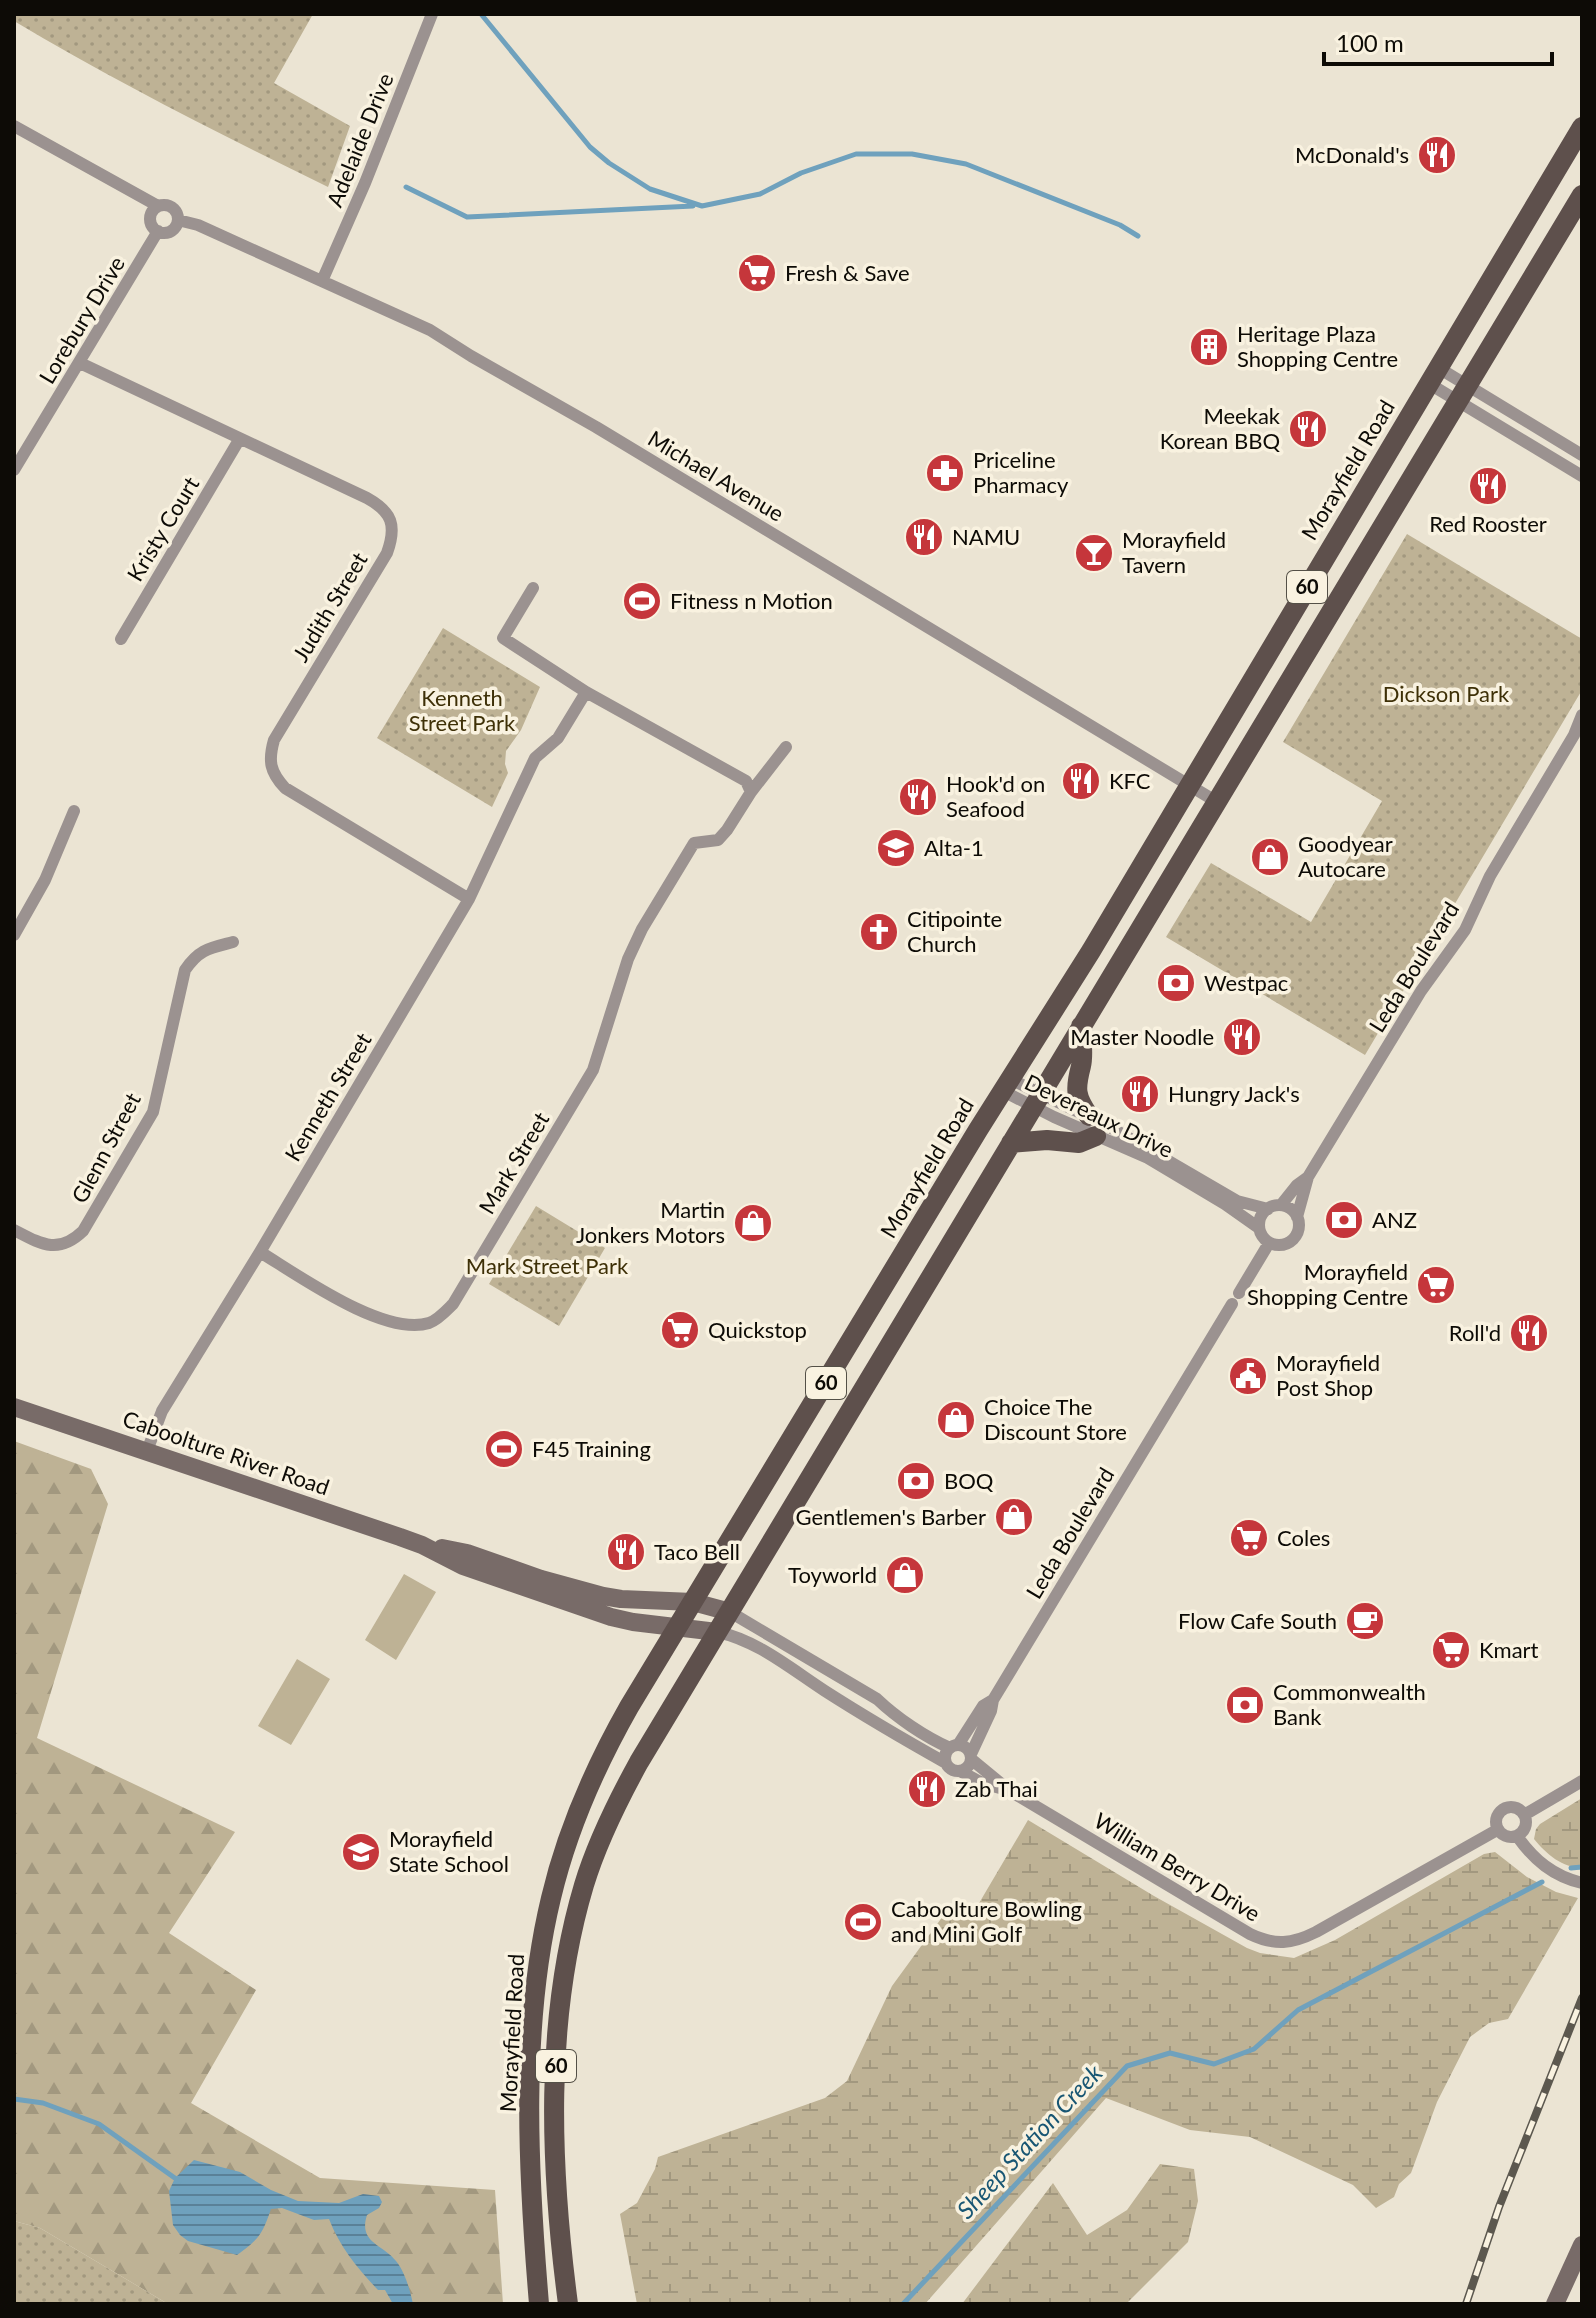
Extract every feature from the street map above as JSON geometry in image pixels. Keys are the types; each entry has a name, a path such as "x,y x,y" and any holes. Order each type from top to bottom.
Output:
{"main road":[{"name":"Morayfield Road","path":"539,2304 532,2178 531,2049 536,1984 559,1866 590,1782 612,1736 1006,1085 1091,951 1582,127"},
{"name":"Morayfield Road","path":"568,2304 555,2121 561,2005 573,1927 593,1859 614,1809 639,1762 1036,1100 1582,195"},
{"path":"1011,1143 1047,1140 1079,1143 1093,1126 1077,1089 1076,1080 1081,1065 1081,1026"},
{"name":"Caboolture River Road","path":"14,1407 422,1545 463,1566 611,1617 717,1632"},
{"name":"Caboolture River Road","path":"422,1545 467,1553 541,1579 603,1596 693,1602 730,1612"},
{"path":"1555,2304 1582,2245"}],"street":[{"name":"Adelaide Drive","path":"322,281 365,183 432,14"},
{"path":"14,126 158,206"},
{"path":"158,206 172,208 177,214 178,220 170,231 158,231 152,225 152,212 158,206"},
{"name":"Michael Avenue","path":"178,220 198,225 430,330 1217,802"},
{"name":"Lorebury Drive","path":"14,470 158,231"},
{"name":"Judith Street","path":"80,363 379,505 388,515 392,529 387,553 274,740 270,754 271,769 285,788 469,899"},
{"path":"1432,375 1582,455"},
{"path":"1463,393 1582,476"},
{"name":"Kristy Court","path":"121,639 239,440"},
{"path":"533,588 503,638 586,692 746,781 751,792 786,747"},
{"name":"Kenneth Street","path":"147,1451 162,1411 469,899 535,758 558,738 586,692"},
{"name":"Leda Boulevard","path":"1297,1217 1308,1177 1421,991 1465,930 1490,876 1578,730 1582,715"},
{"name":"Mark Street","path":"260,1252 349,1306 369,1314 409,1325 429,1323 443,1315 453,1304 593,1070 637,939 694,843 718,840 751,792"},
{"path":"14,935 45,880 74,811"},
{"name":"Glenn Street","path":"14,1230 51,1246 62,1245 83,1231 153,1112 185,970 194,956 233,942"},
{"name":"Devereaux Drive","path":"1006,1085 1093,1126 1237,1201 1274,1207"},
{"name":"Devereaux Drive","path":"1036,1100 1093,1126 1225,1204 1259,1228"},
{"name":"Leda Boulevard","path":"1274,1207 1308,1177"},
{"path":"1274,1207 1291,1209 1297,1217 1299,1229 1293,1240 1281,1245 1269,1243 1259,1228 1261,1217 1274,1207"},
{"name":"Leda Boulevard","path":"971,1757 993,1700 1269,1243"},
{"path":"717,1632 736,1636 754,1646 946,1763 951,1769 960,1771 968,1767 971,1757 966,1747 931,1738 877,1699 730,1612"},
{"name":"Leda Boulevard","path":"954,1746 983,1706 993,1700"},
{"path":"946,1763 945,1754 954,1746"},
{"name":"William Berry Drive","path":"971,1757 1010,1791 1250,1934 1277,1943 1293,1942 1316,1932 1497,1830"},
{"name":"William Berry Drive","path":"960,1771 992,1787 1010,1791"},
{"path":"1524,1815 1582,1781"},
{"path":"1512,1807 1524,1815 1526,1825 1517,1836 1508,1837 1497,1830 1497,1816 1503,1809 1512,1807"},
{"path":"1517,1836 1544,1867 1558,1876 1582,1883"}],"green space":[{"path":"14,14 313,14 274,83 350,126 328,187 91,65 14,21"},
{"name":"Dickson Park","path":"1407,534 1582,639 1582,690 1365,1055 1166,937 1211,863 1311,922 1382,801 1283,742"},
{"name":"Kenneth Street Park","path":"443,628 540,687 521,730 506,751 508,773 492,807 377,738"},
{"name":"Mark Street Park","path":"536,1206 605,1248 559,1326 489,1284"},
{"path":"14,1441 91,1469 108,1504 37,1738 235,1832 169,1933 256,1990 191,2103 320,2178 495,2190 503,2304 168,2304 40,2228 14,2221"},
{"path":"404,1574 436,1592 396,1660 365,1640"},
{"path":"297,1659 330,1679 291,1745 258,1726"},
{"path":"1582,1798 1582,1868 1568,1866 1555,1859 1534,1839 1540,1824"},
{"path":"1028,1820 1247,1948 1294,1958 1335,1940 1484,1854 1495,1852 1527,1877 1556,1892 1578,1898 1508,2019 1489,2023 1470,2037 1437,2102 1411,2173 1399,2184 1394,2197 1376,2208 1353,2185 1250,2137 1190,2130 1106,2098 925,2304 637,2304 620,2214 637,2203 658,2157 825,2098 847,2081 892,1986 943,1916 965,1916 975,1910"},
{"path":"1160,2164 1194,2169 1198,2201 1188,2242 1126,2304 962,2304 1053,2183 1087,2235 1127,2210"},
{"path":"14,2221 40,2228 168,2304 14,2304"}],"water":[{"path":"194,2160 240,2172 298,2201 339,2203 363,2194 379,2196 382,2202 379,2208 367,2215 366,2232 399,2265 413,2304 393,2304 385,2290 378,2290 350,2257 329,2219 314,2220 282,2208 271,2209 259,2236 237,2255 188,2241 173,2225 169,2191 175,2178"}],"waterway":[{"path":"481,14 590,147 650,189 702,206 760,194 801,173 856,154 912,154 966,164 1120,225 1138,236"},
{"path":"406,187 467,217 693,206"},
{"name":"Sheep Station Creek","path":"1571,1868 1582,1867"},
{"name":"Sheep Station Creek","path":"903,2304 1127,2066 1170,2053 1214,2064 1254,2049 1298,2010 1542,1882"},
{"name":"Sheep Station Creek","path":"14,2099 43,2103 99,2124 179,2181"}],"railway":[{"path":"1466,2304 1499,2207 1582,1998"}],"place":[{"name":"McDonald's","path":"1437,155"},
{"name":"Fresh & Save","path":"757,273"},
{"name":"Heritage Plaza Shopping Centre","path":"1209,347"},
{"name":"Meekak Korean BBQ","path":"1308,429"},
{"name":"Priceline Pharmacy","path":"945,473"},
{"name":"Red Rooster","path":"1488,486"},
{"name":"NAMU","path":"924,537"},
{"name":"Morayfield Tavern","path":"1094,553"},
{"name":"Fitness n Motion","path":"642,601"},
{"name":"KFC","path":"1081,781"},
{"name":"Hook'd on Seafood","path":"918,797"},
{"name":"Alta-1","path":"896,848"},
{"name":"Goodyear Autocare","path":"1270,857"},
{"name":"Citipointe Church","path":"879,932"},
{"name":"Westpac","path":"1176,983"},
{"name":"Master Noodle","path":"1242,1037"},
{"name":"Hungry Jack's","path":"1140,1094"},
{"name":"ANZ","path":"1344,1220"},
{"name":"Martin Jonkers Motors","path":"753,1223"},
{"name":"Morayfield Shopping Centre","path":"1436,1285"},
{"name":"Quickstop","path":"680,1330"},
{"name":"Roll'd","path":"1529,1333"},
{"name":"Morayfield Post Shop","path":"1248,1376"},
{"name":"Choice The Discount Store","path":"956,1420"},
{"name":"F45 Training","path":"504,1449"},
{"name":"BOQ","path":"916,1481"},
{"name":"Gentlemen's Barber","path":"1014,1517"},
{"name":"Coles","path":"1249,1538"},
{"name":"Taco Bell","path":"626,1552"},
{"name":"Toyworld","path":"905,1575"},
{"name":"Flow Cafe South","path":"1365,1621"},
{"name":"Kmart","path":"1451,1650"},
{"name":"Commonwealth Bank","path":"1245,1705"},
{"name":"Zab Thai","path":"927,1789"},
{"name":"Morayfield State School","path":"361,1852"},
{"name":"Caboolture Bowling and Mini Golf","path":"863,1922"}]}
